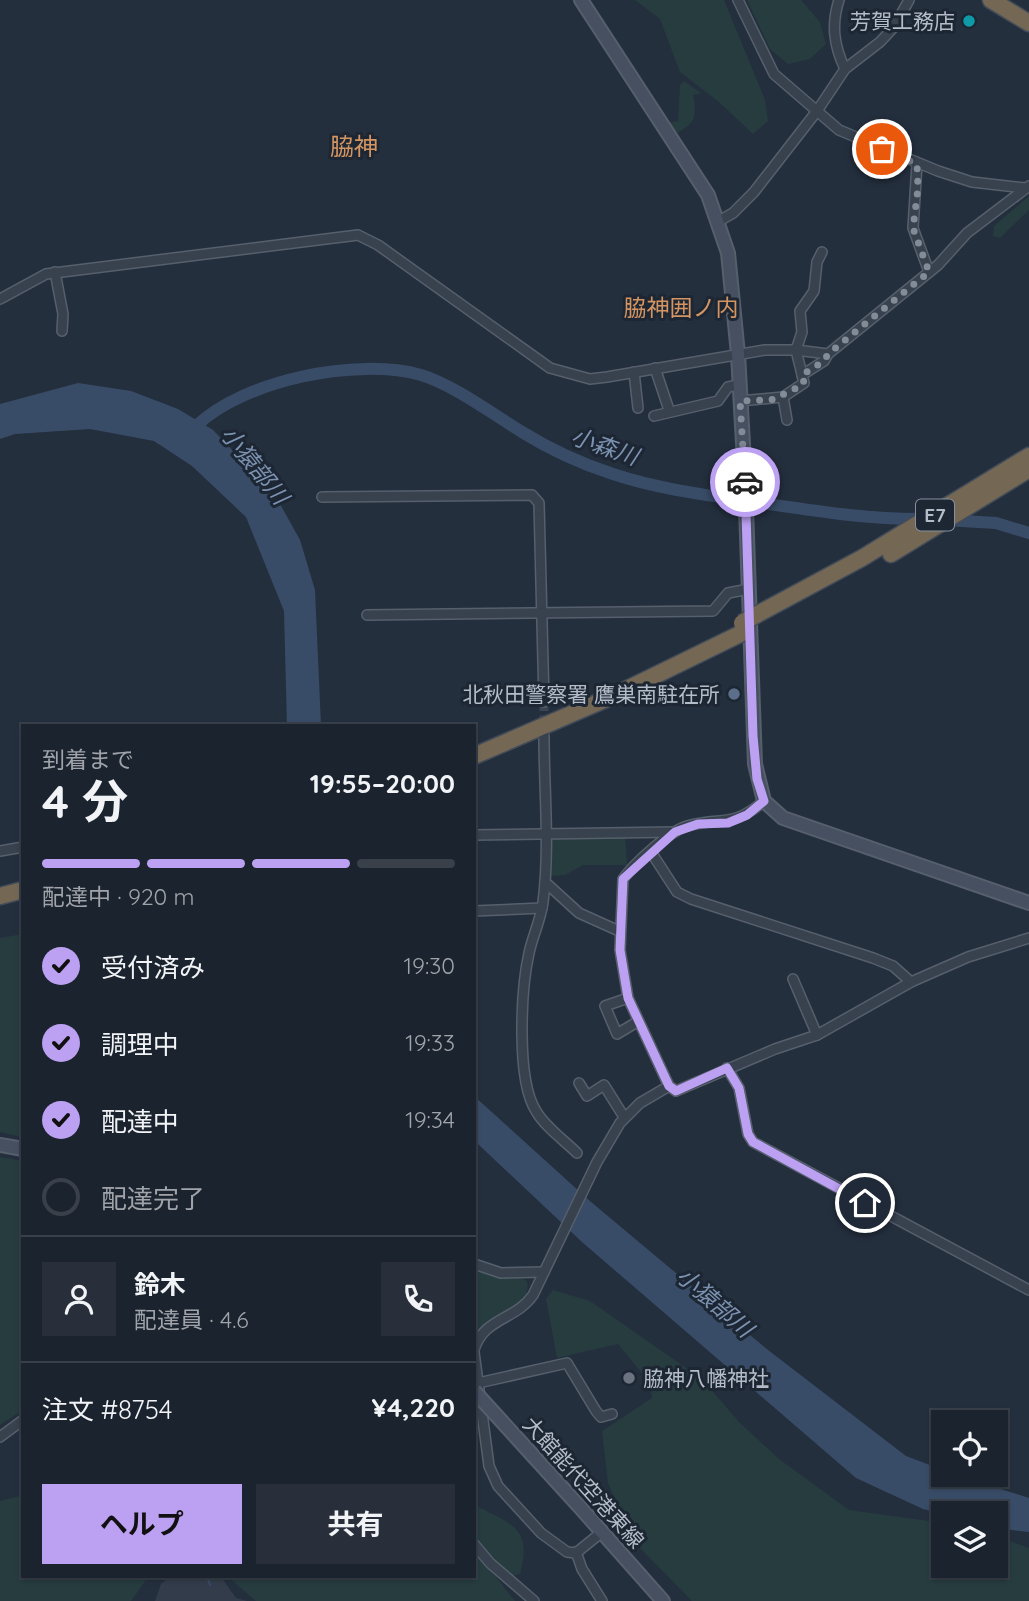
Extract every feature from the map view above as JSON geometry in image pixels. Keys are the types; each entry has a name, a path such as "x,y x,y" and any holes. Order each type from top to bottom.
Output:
{"highway":[{"path":"991,0 1029,23"},
{"path":"1018,473 1029,449"},
{"path":"1018,473 1029,456"},
{"name":"E7","path":"476,755 613,696 867,561 1018,473"},
{"name":"E7","path":"476,746 750,624"},
{"path":"0,896 21,891"},
{"path":"0,904 21,899"}],"street":[{"path":"580,0 708,195 719,220 727,253 738,354 745,480 753,736 757,779 764,801 783,818 1029,903"},
{"path":"738,0 774,74 847,135 917,164 972,182 1027,187"},
{"path":"839,0 834,22 835,46 845,69"},
{"path":"719,220 733,213 748,199 817,111 845,69 880,42 894,27 909,0"},
{"path":"917,164 918,188 913,228 929,272"},
{"path":"802,375 824,361 828,354 929,272 967,233 1027,187"},
{"path":"0,299 19,286 55,272 358,235 378,245 550,368 590,379 738,354 796,350 828,354"},
{"path":"740,401 783,397 804,383 796,350 802,332 800,311 814,291 817,262 822,252"},
{"path":"55,272 63,314 62,331"},
{"path":"656,368 669,410"},
{"path":"634,372 638,408"},
{"path":"654,416 669,410 718,401 728,387 739,385"},
{"path":"783,397 787,420"},
{"path":"322,497 532,495 539,503 544,702"},
{"path":"367,615 713,611 728,593 749,589"},
{"path":"544,736 545,882 542,908 526,976 522,1014 524,1061 536,1112 577,1153"},
{"path":"476,835 675,832 698,824 728,823 747,815 764,801"},
{"path":"675,832 623,879 619,931 628,998 669,1086 676,1091 727,1068 817,1035 911,982 968,957 1029,938"},
{"path":"0,851 21,847"},
{"path":"651,852 677,892 691,899 873,958 893,966 911,982"},
{"path":"545,882 558,897 579,913 619,931"},
{"path":"476,911 542,908"},
{"path":"793,979 817,1035"},
{"path":"628,998 605,1006 617,1034 637,1022"},
{"path":"727,1068 739,1088 748,1134 753,1142 1029,1290"},
{"path":"579,1083 587,1096 604,1085 624,1118"},
{"path":"476,1346 482,1331 490,1324 527,1304 597,1162 624,1118 640,1103 669,1086"},
{"path":"0,1145 19,1148"},
{"path":"476,1265 501,1273 544,1272"},
{"path":"602,1532 576,1552 567,1552 541,1533 498,1486 489,1466 476,1387 567,1363 596,1411 601,1416 612,1414"},
{"name":"大館能代空港東線","path":"476,1387 663,1601"},
{"path":"0,1437 21,1421"},
{"path":"476,1546 490,1563 534,1601"},
{"path":"576,1552 582,1569 601,1601"}],"shaded area":[{"path":"168,1578 222,1578 236,1598 247,1601 155,1601 161,1584"}],"green space":[{"path":"635,0 724,0 765,100 768,121 753,134 719,102 680,72 660,19"},
{"path":"747,0 801,0 820,22 826,44 810,59 788,64 770,49"},
{"path":"684,81 701,93 693,95 693,120 674,135 667,123 678,121 680,85"},
{"path":"1029,196 1029,210 1000,238 993,236 994,226"},
{"path":"548,835 625,835 627,865 583,865 565,875 549,876"},
{"path":"21,934 21,1137 0,1132 0,938"},
{"path":"0,1157 21,1161 21,1411 0,1425"},
{"path":"476,1268 527,1281 527,1291 516,1306 476,1333"},
{"path":"553,1290 590,1301 702,1379 739,1422 779,1459 849,1510 931,1521 931,1578 1008,1578 1008,1540 1029,1548 1029,1601 692,1601 635,1543 608,1483 602,1431 652,1398 650,1383 618,1344 557,1358 546,1299"},
{"path":"21,1496 21,1578 147,1578 131,1601 0,1601 0,1501"},
{"path":"476,1506 508,1523 521,1537 524,1546 520,1574 511,1576 498,1567 476,1541"},
{"path":"476,1552 515,1601 256,1601 229,1578 476,1578"}],"water":[{"path":"78,383 131,391 178,409 213,430 275,495 300,540 315,590 321,724 287,724 284,611 246,517 192,466 154,441 90,429 15,434 0,439 0,404"},
{"path":"476,1098 591,1202 768,1350 906,1456 931,1465 931,1487 995,1487 1029,1498 1029,1532 1008,1529 1008,1501 931,1501 931,1511 856,1478 582,1242 476,1142"}],"waterway":[{"name":"小森川","path":"196,426 242,396 302,376 334,371 395,370 433,379 555,451 632,480 828,513 927,519"},
{"name":"小森川","path":"945,520 996,523 1029,533"},
{"path":"207,1578 210,1585"}],"tunnel":[{"path":"544,702 544,729"}],"way so far":[{"path":"745,482 740,401 771,400 783,397 801,386 804,383 802,375 817,367 828,354 929,272 913,228 918,188 917,164 882,149"}],"place":[{"name":"芳賀工務店","path":"969,21"},
{"name":"北秋田警察署 鷹巣南駐在所","path":"734,694"},
{"name":"脇神八幡神社","path":"629,1378"}],"district":[{"name":"脇神","path":"354,146"},
{"name":"脇神囲ノ内","path":"681,307"}],"route":[{"path":"745,482 753,736 757,779 764,801 747,815 728,823 684,827 628,871 622,885 619,928 624,979 637,1022 669,1086 676,1091 727,1068 739,1088 748,1134 753,1142 865,1203"}],"water label":[{"name":"小猿部川","path":"255,465"},
{"name":"小猿部川","path":"715,1302"}]}
